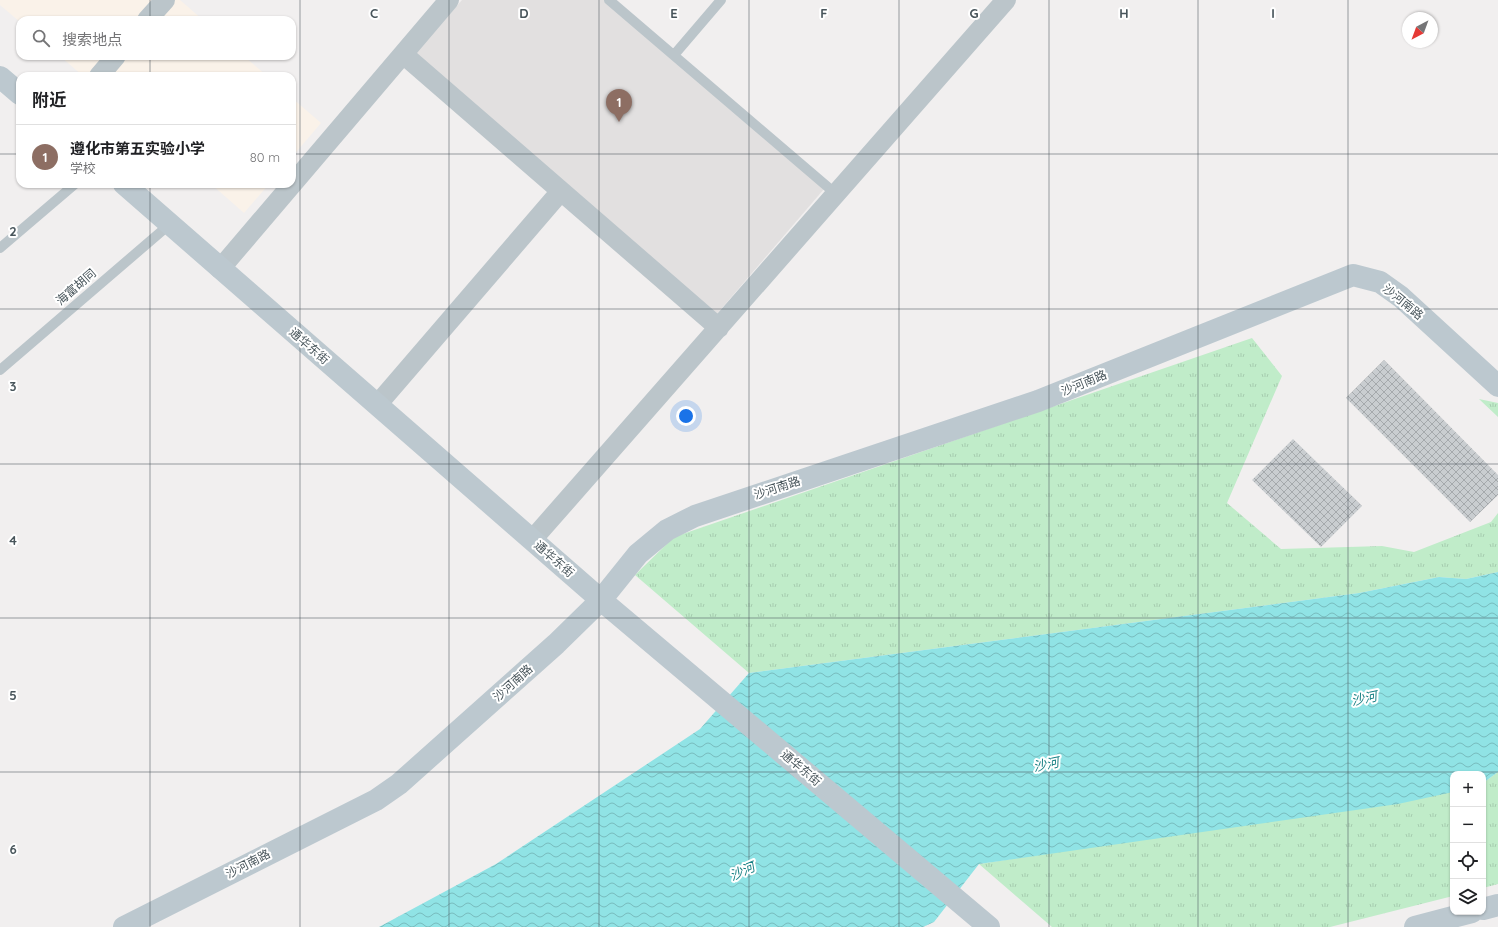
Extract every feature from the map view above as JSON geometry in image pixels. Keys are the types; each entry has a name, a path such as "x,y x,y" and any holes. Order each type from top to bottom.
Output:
{"street":[{"path":"151,16 165,0"},
{"path":"296,180 449,0"},
{"path":"532,540 1006,0"},
{"path":"403,54 719,328"},
{"path":"102,72 113,60"},
{"path":"0,77 16,91"},
{"name":"通华东街","path":"129,188 601,600 989,927"},
{"path":"220,269 289,188"},
{"path":"378,405 561,191"},
{"name":"沙河南路","path":"124,927 376,800 399,784 556,644 601,600 638,554 667,530 695,516 1038,401 1353,275 1380,282 1401,297 1498,386"},
{"path":"1486,908 1498,905"},
{"path":"1415,927 1461,915"}],"lane":[{"path":"609,0 836,194"},
{"path":"674,55 721,0"},
{"path":"0,248 70,188"},
{"name":"海富胡同","path":"0,370 170,224"}],"shaded area":[{"path":"0,0 180,0 198,16 16,16 16,19 0,5"},
{"path":"462,0 605,0 824,189 716,315 414,55"},
{"path":"65,60 249,60 262,72 78,72"},
{"path":"296,101 321,123 296,152"},
{"path":"216,188 266,188 244,213"}],"green space":[{"path":"1252,338 1282,376 1227,503 1281,549 1382,546 1414,552 1491,522 1498,513 1498,572 1466,579 1439,577 1359,593 749,673 635,575 674,537"},
{"path":"1479,399 1498,403 1498,417"},
{"path":"1498,772 1498,884 1486,887 1486,807 1486,781"},
{"path":"1450,790 1450,897 1330,927 1052,927 979,864"}],"water":[{"name":"沙河","path":"1498,572 1498,772 1486,781 1486,771 1450,771 1450,793 1398,804 979,864 934,922 923,927 379,927 496,864 700,729 749,673 1359,593 1439,577 1466,579"}],"building":[{"path":"1384,360 1498,475 1498,495 1470,522 1346,398"},
{"path":"1293,439 1362,506 1321,547 1252,480"}],"place":[{"name":"遵化市第五实验小学","path":"619,122"}]}
